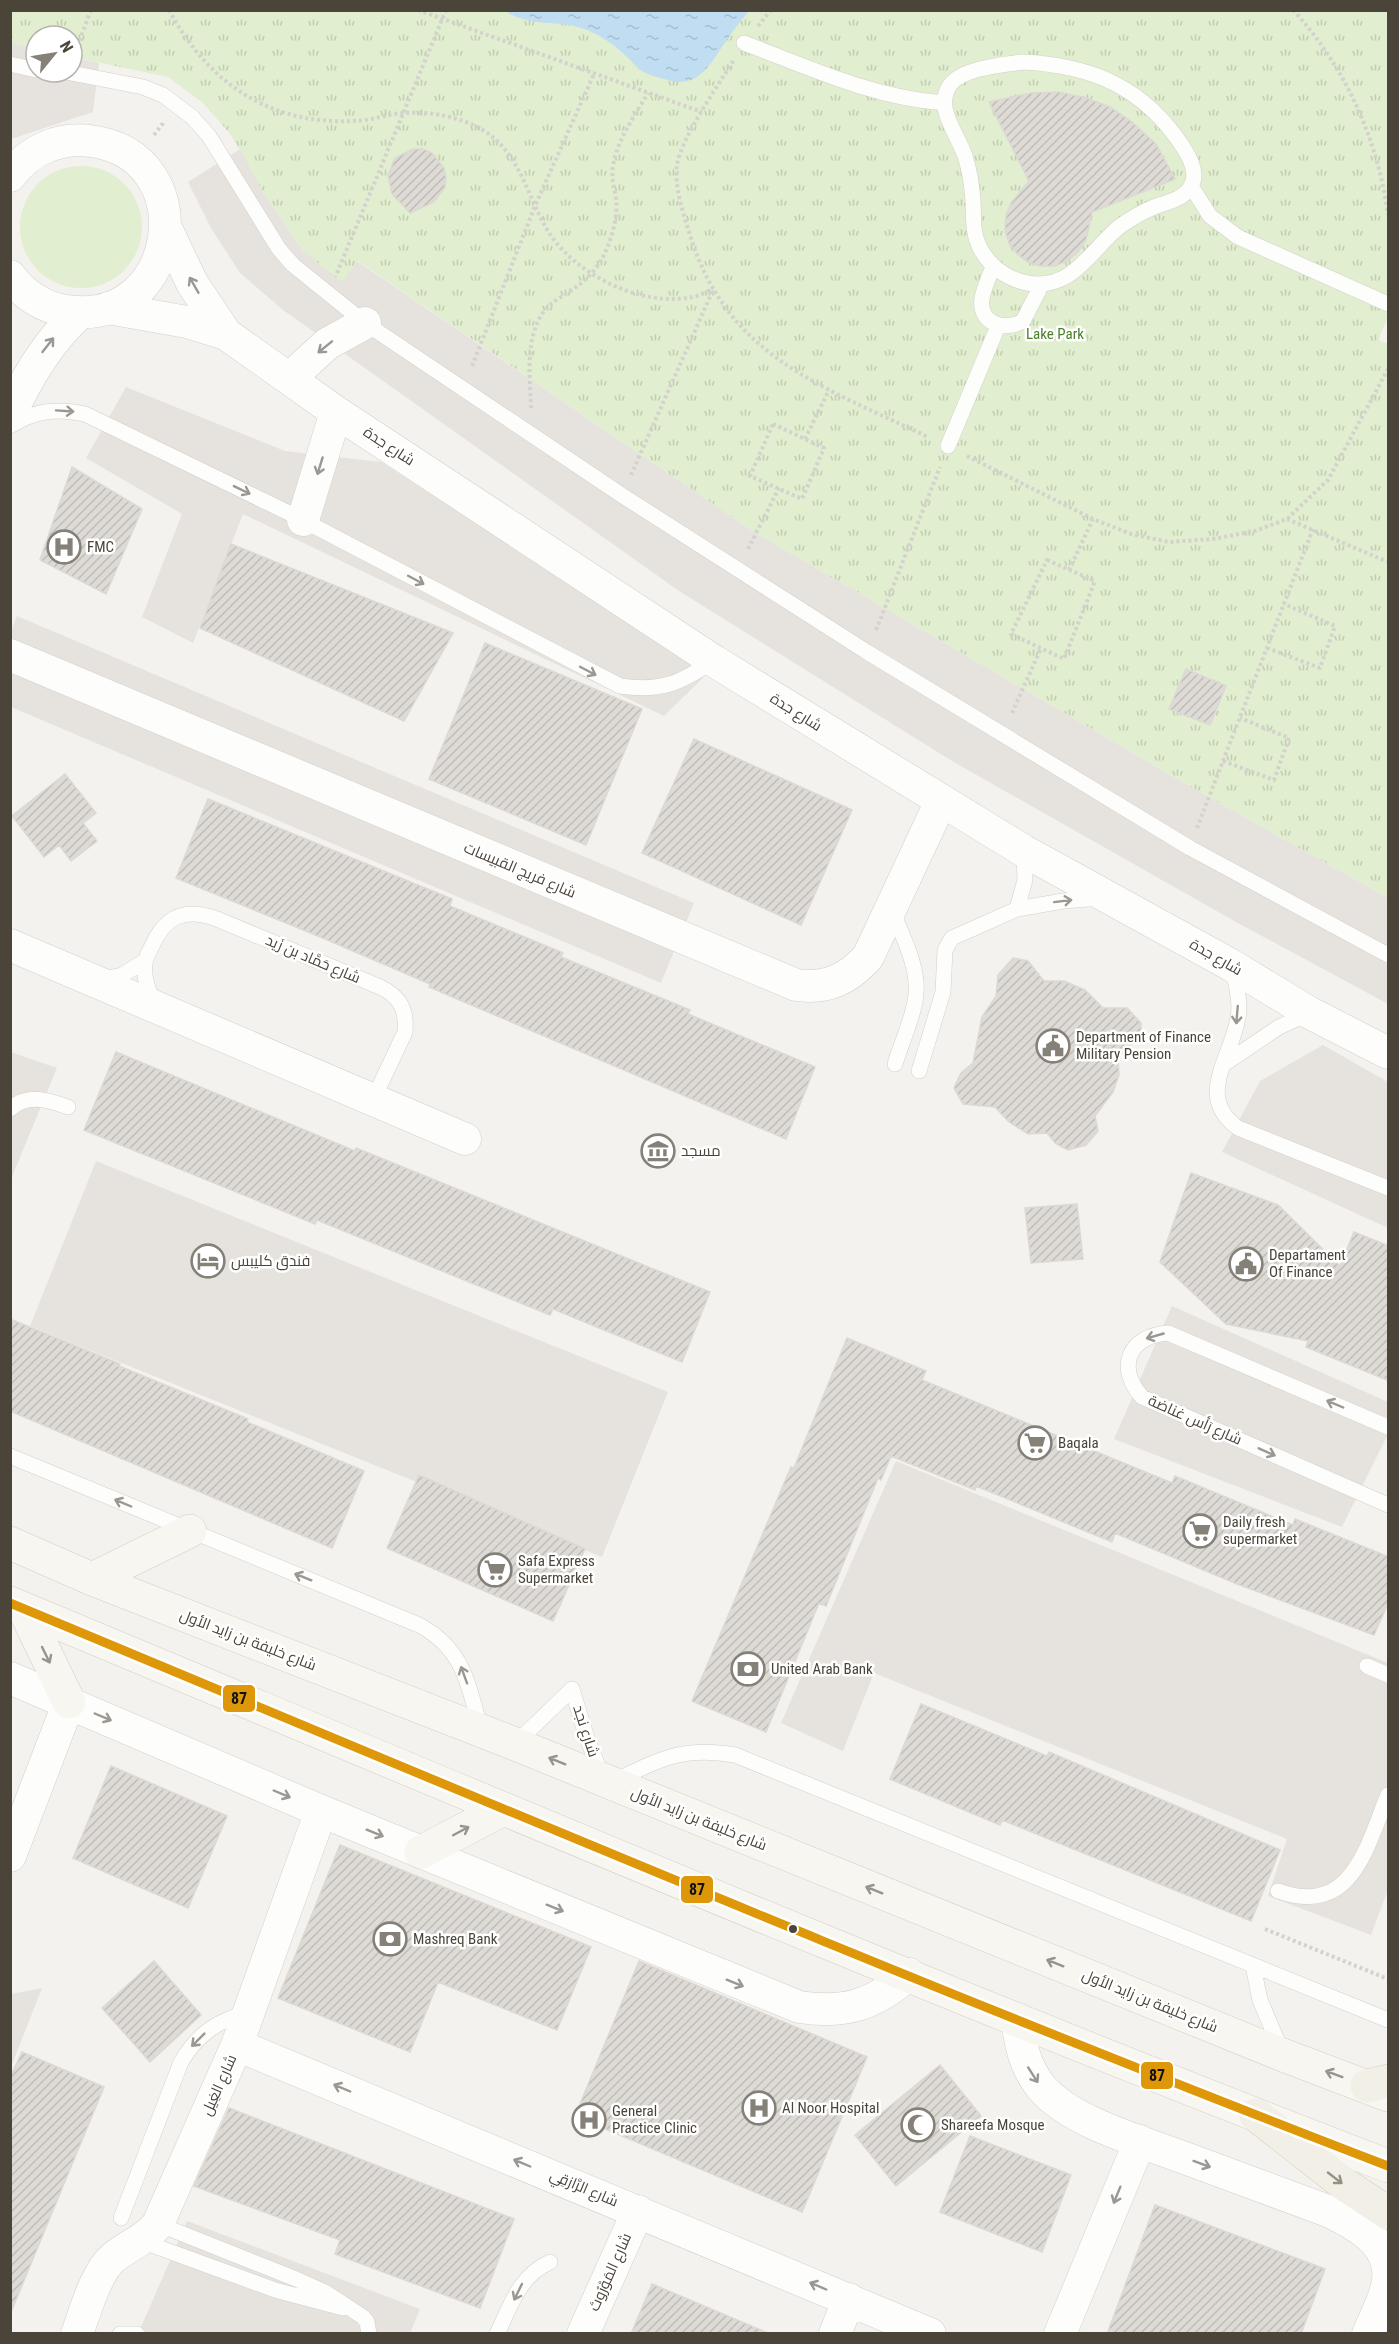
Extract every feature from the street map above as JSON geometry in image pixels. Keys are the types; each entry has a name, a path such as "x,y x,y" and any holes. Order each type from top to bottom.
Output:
{"main road":[{"path":"92,1579 190,1531"},
{"name":"شارع خليفة بن زايد الأول","path":"10,1543 92,1579 515,1744 1283,2055 1381,2087"},
{"path":"17,1606 69,1702"},
{"path":"17,1606 502,1810 1256,2115 1389,2166"},
{"path":"421,1852 502,1810"},
{"path":"1256,2115 1344,2184 1389,2213"}],"street":[{"path":"10,176 17,167 23,149 78,140 101,142 122,151 146,170 155,183 164,205 166,228 162,254 149,278 131,297 93,311 59,332 40,356 10,415"},
{"name":"شارع جدة","path":"166,228 192,283 226,334"},
{"name":"شارع جدة","path":"10,276 35,300 56,310 93,311 187,322 226,334 336,412 714,661 1024,851 1231,965 1310,1013 1389,1053"},
{"path":"290,378 327,344 364,322"},
{"path":"303,520 336,412"},
{"name":"شارع فريج القبيسات","path":"10,655 796,985 812,987 829,985 844,979 868,957 941,801"},
{"path":"10,945 465,1138"},
{"path":"10,1678 321,1811 799,2007 839,2010 858,2006 877,1998 909,1974"},
{"path":"10,1856 69,1702"},
{"name":"شارع الغِيل","path":"149,2232 237,2045 321,1811"},
{"path":"1017,2019 1020,2044 1028,2067 1041,2087 1059,2104 1080,2117 1328,2211 1347,2220 1375,2240 1384,2251 1388,2280 1368,2334"},
{"name":"شارع الرَّازقِي","path":"237,2045 930,2334"},
{"path":"1060,2334 1140,2141"},
{"name":"شارع المَوْرُوث","path":"583,2334 638,2211"},
{"path":"76,2334 104,2269 112,2259 149,2232"},
{"path":"835,2334 849,2299"}],"lane":[{"path":"744,43 872,91 944,103"},
{"path":"1022,62 1047,63 1095,74 1139,98 1175,134 1188,154 1194,171 1191,186 1180,197 1140,213 1125,222 1078,270 1067,277 1042,284 1015,280 993,267 978,245 974,232 969,170 959,140 947,118 945,94 956,78 964,74 1022,62"},
{"path":"84,74 144,87 163,95 192,117 208,135 285,257 364,322 463,389 531,432 622,496 867,652 1190,848 1389,955"},
{"path":"1191,186 1210,216 1238,237 1389,304"},
{"path":"993,267 984,291 982,308 991,322 998,326 1007,327 1023,321 1042,284"},
{"path":"948,446 998,326"},
{"path":"10,426 22,418 43,411 64,410 85,414 303,520 620,686 643,689 666,687 687,678 714,661"},
{"path":"1017,909 1024,880 1024,851"},
{"path":"919,1071 943,992 944,957 948,944 957,934 1017,909 1063,901 1109,898"},
{"path":"891,907 911,959 917,984 916,997 895,1064"},
{"name":"شارع حَمَّاد بن زَيد","path":"145,961 158,932 166,923 178,916 191,913 204,914 390,992 399,999 404,1009 405,1032 374,1098"},
{"path":"98,981 122,975 145,961 147,984 155,1005"},
{"path":"1231,965 1238,990 1238,1015 1233,1040 1216,1091 1222,1113 1229,1122 1245,1131 1389,1188"},
{"path":"1224,1064 1279,1027 1310,1013"},
{"path":"10,1108 33,1099 43,1099 68,1107"},
{"name":"شارع رَأس غناضة","path":"1389,1427 1168,1333 1152,1334 1139,1342 1131,1355 1128,1370 1132,1386 1142,1397 1389,1505"},
{"path":"10,1456 434,1633 458,1658 465,1674 481,1731"},
{"path":"1367,1666 1389,1676"},
{"name":"شارع نجد","path":"515,1744 572,1689 586,1735 607,1781"},
{"path":"607,1781 663,1758 687,1752 711,1751 735,1755 1389,2020"},
{"path":"1278,1891 1300,1897 1313,1897 1327,1894 1350,1879 1358,1867 1389,1795"},
{"path":"1253,1966 1260,2000 1283,2055"},
{"path":"120,2218 181,2062 190,2047 216,2024 248,2013"},
{"path":"149,2232 275,2290 352,2309"},
{"path":"149,2232 296,2279 325,2292 363,2317 367,2322 369,2334"},
{"path":"498,2334 529,2274 550,2262"},
{"path":"120,2334 137,2334"}],"path":[{"path":"84,29 91,10"},
{"path":"170,10 184,37 205,63 238,92 274,111 320,121 366,120 403,113 447,116 479,128 504,147 515,163 545,227 559,246 575,263 591,274 633,293 671,299 692,297 713,289"},
{"path":"418,10 702,112"},
{"path":"336,275 446,10"},
{"path":"771,10 744,43 702,112 681,153 677,166 683,211 695,250 713,289 735,321 761,348 788,367 829,390 948,446 1093,519 1131,534 1169,542 1213,539 1255,531 1287,519 1328,480 1389,369"},
{"path":"1293,10 1311,30 1339,73 1370,134 1386,193 1389,215"},
{"path":"463,389 535,206 594,74"},
{"path":"531,432 530,362 535,328 542,313 552,302 572,290 603,260 615,220 613,165 621,142 648,93"},
{"path":"622,496 713,289"},
{"path":"805,439 829,390"},
{"path":"773,424 805,439 824,448 802,499 750,476 773,424"},
{"path":"867,652 948,446"},
{"path":"738,569 778,488"},
{"path":"1068,570 1093,519"},
{"path":"1287,519 1389,562"},
{"path":"1190,848 1314,529"},
{"path":"1047,560 1068,570 1095,581 1064,658 1011,634 1047,560"},
{"path":"1267,648 1320,668 1335,626 1284,604"},
{"path":"1002,734 1041,648"},
{"path":"1224,761 1274,780 1289,738 1240,718"},
{"path":"1264,1929 1389,1979"}],"green space":[{"name":"Lake Park","path":"11,10 1388,11 1388,317 1378,340 1388,344 1388,898 1184,783 751,530 358,261 342,283 303,251 264,194 231,135 203,103 168,77 84,60 84,24 24,24 24,46 11,43"},
{"path":"81,166 104,171 115,176 124,184 132,193 137,204 142,227 137,250 132,261 124,270 115,278 104,283 81,288 58,283 47,278 38,270 30,261 25,250 20,227 25,204 30,193 38,184 47,176 58,171"}],"shaded area":[{"path":"10,43 24,46 24,84 84,84 84,60 99,63 93,112 11,139"},
{"path":"240,149 264,194 303,251 342,282 357,261 751,530 1184,783 1388,898 1388,1004 1236,922 952,761 679,591 283,310 240,273 211,228 188,182"},
{"path":"126,387 285,451 381,462 707,674 664,716 243,514 193,643 142,617 182,514 86,458"},
{"path":"17,616 694,903 661,983 11,707 11,631"},
{"path":"1323,1045 1388,1082 1388,1228 1222,1152 1260,1081"},
{"path":"11,1052 57,1068 11,1179"},
{"path":"96,1161 668,1392 602,1557 30,1326"},
{"path":"1172,1306 1388,1402 1388,1434 1342,1527 1114,1439"},
{"path":"896,1461 1388,1663 1388,1890 1371,1935 1268,1896 1287,1839 874,1673 843,1751 781,1723"},
{"path":"42,1988 11,2067 11,1994"},
{"path":"187,2221 420,2309 410,2333 138,2334"}],"water":[{"path":"505,11 749,11 701,74 694,79 676,82 642,71 612,44 590,31 564,24 524,20"}],"building":[{"path":"1059,92 1086,98 1110,107 1132,122 1156,144 1175,179 1092,212 1086,240 1078,252 1067,261 1055,266 1041,266 1028,262 1017,254 1009,243 1005,230 1006,216 1011,203 1029,181 989,102 1031,93"},
{"path":"413,149 423,149 432,153 444,168 446,177 445,187 434,202 410,213 392,194 388,175 395,158"},
{"path":"72,467 142,509 106,594 40,560"},
{"path":"231,544 453,633 404,721 200,628"},
{"path":"485,643 642,709 586,845 429,779"},
{"path":"1186,669 1226,686 1210,725 1169,709"},
{"path":"694,739 852,810 801,925 642,853"},
{"path":"65,774 96,813 83,823 97,841 71,861 59,845 44,857 12,816"},
{"path":"208,799 452,899 450,906 563,953 561,957 690,1010 688,1014 815,1067 786,1139 429,987 430,984 318,936 176,878"},
{"name":"Department of Finance Military Pension","path":"1013,958 1028,961 1044,981 1064,981 1085,990 1103,1008 1127,1008 1141,1023 1141,1036 1118,1057 1119,1075 1113,1092 1095,1116 1098,1131 1086,1145 1068,1150 1056,1144 1047,1133 1028,1134 1009,1122 995,1107 963,1104 954,1088 961,1073 973,1063 982,1017 996,996 998,975"},
{"path":"116,1052 355,1151 356,1148 710,1292 682,1362 553,1309 550,1315 317,1220 315,1224 84,1130"},
{"path":"1191,1173 1278,1205 1340,1266 1354,1232 1389,1246 1389,1381 1306,1347 1308,1341 1226,1324 1160,1262"},
{"path":"1077,1204 1083,1259 1031,1263 1025,1208"},
{"path":"10,1319 120,1364 119,1366 248,1419 247,1422 364,1471 332,1548 10,1411"},
{"path":"847,1338 926,1371 922,1380 1172,1483 1175,1476 1293,1525 1295,1519 1389,1557 1389,1601 1374,1635 1237,1584 1115,1533 1112,1542 976,1486 975,1490 891,1456 881,1480 878,1478 826,1606 819,1603 766,1732 692,1701 791,1467 794,1468"},
{"path":"419,1475 585,1549 553,1621 387,1548"},
{"path":"921,1704 1047,1756 1049,1752 1280,1850 1251,1921 1002,1820 1000,1825 890,1779"},
{"path":"111,1766 227,1816 188,1908 73,1858"},
{"path":"340,1845 591,1947 557,2030 438,1982 410,2052 278,1998"},
{"path":"154,1961 201,2015 150,2062 102,2008"},
{"path":"639,1961 867,2057 802,2212 575,2116"},
{"path":"22,2052 104,2087 11,2312 10,2078"},
{"name":"Shareefa Mosque","path":"940,2065 981,2116 896,2186 855,2135"},
{"path":"229,2108 514,2219 480,2308 335,2254 340,2240 194,2186"},
{"path":"970,2136 1071,2175 1042,2252 940,2212"},
{"path":"1155,2205 1325,2269 1301,2334 1107,2334"},
{"path":"652,2284 768,2333 768,2334 631,2334"}],"transit line":[{"name":"87","path":"10,1603 870,1960 1388,2166"}],"place":[{"name":"FMC","path":"64,547"},
{"name":"Department of Finance Military Pension","path":"1053,1046"},
{"name":"مسجد","path":"658,1151"},
{"name":"فندق كليبس","path":"208,1261"},
{"name":"Departament Of Finance","path":"1246,1264"},
{"name":"Baqala","path":"1035,1443"},
{"name":"Daily fresh supermarket","path":"1200,1531"},
{"name":"Safa Express Supermarket","path":"495,1570"},
{"name":"United Arab Bank","path":"748,1669"},
{"name":"Mashreq Bank","path":"390,1939"},
{"name":"Al Noor Hospital","path":"759,2108"},
{"name":"General Practice Clinic","path":"589,2120"},
{"name":"Shareefa Mosque","path":"918,2125"}]}
